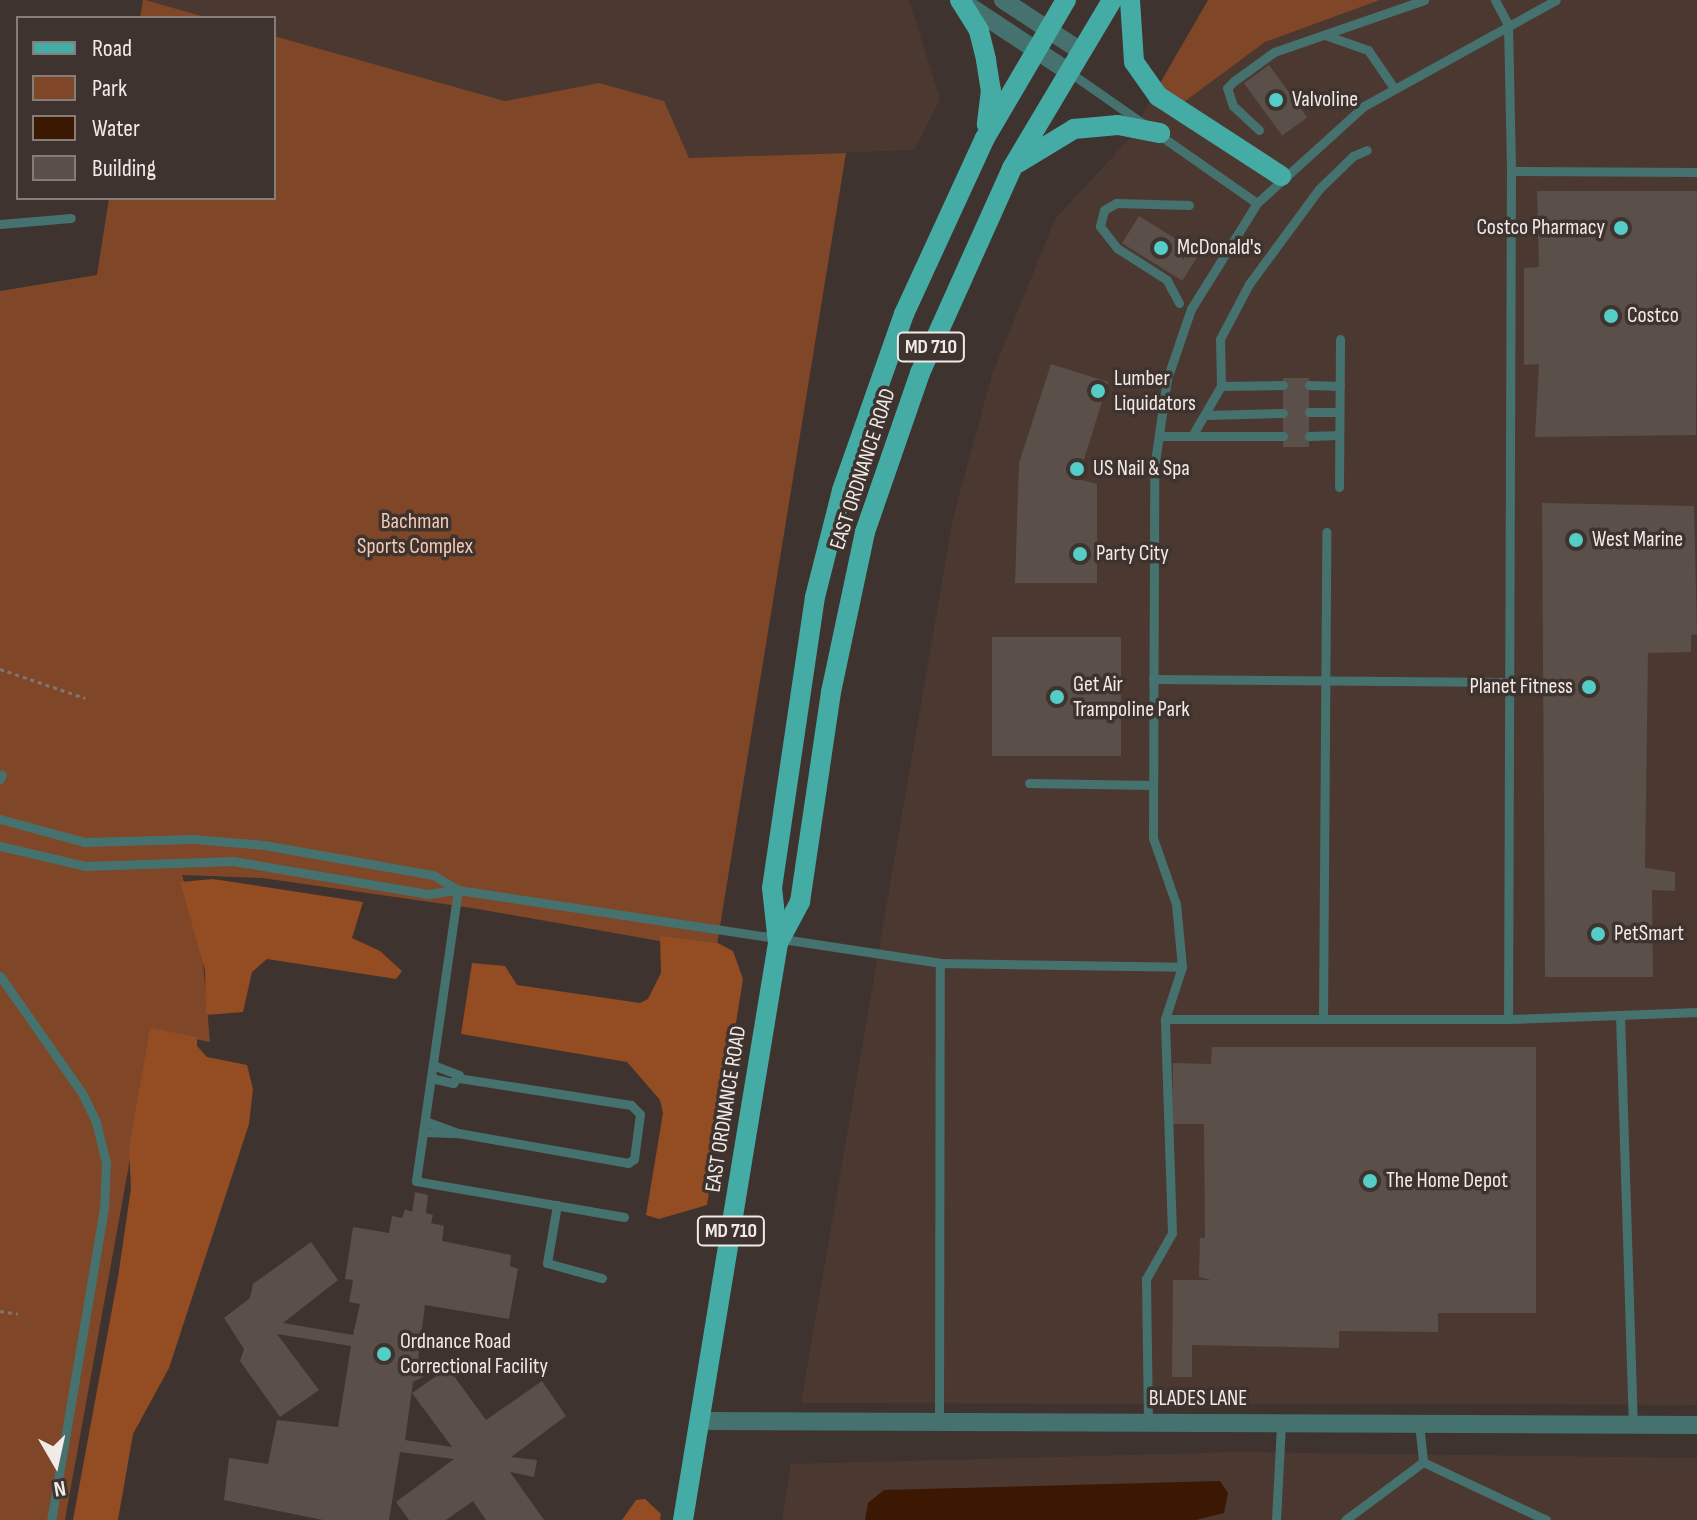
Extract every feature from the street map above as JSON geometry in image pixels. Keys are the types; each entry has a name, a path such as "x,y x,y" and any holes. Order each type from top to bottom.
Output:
{"main road":[{"path":"960,0 979,31 986,60 991,90 985,138"},
{"name":"EAST ORDNANCE ROAD","path":"683,1520 778,943 772,888 815,597 842,490 904,314 985,138 1033,48 1066,0"},
{"name":"EAST ORDNANCE ROAD","path":"778,943 800,902 831,692 865,532 920,373 1012,168 1066,70 1112,0"},
{"path":"1130,0 1134,62 1158,96 1281,176"},
{"path":"1012,168 1074,129 1118,125 1160,133"}],"street":[{"path":"960,0 1066,70"},
{"path":"1003,0 1079,50"},
{"name":"BLADES LANE","path":"699,1421 1697,1425"}],"lane":[{"path":"1259,130 1233,106 1227,88 1274,52 1424,0"},
{"path":"1495,0 1508,24 1511,171 1508,1019"},
{"path":"1148,1423 1146,1279 1172,1233 1165,1019 1182,967 1176,904 1153,838 1154,469 1167,379 1191,309 1257,203 1281,176 1364,106 1556,0"},
{"path":"1324,35 1368,50 1394,88"},
{"path":"1066,70 1257,203"},
{"path":"1192,436 1207,415 1221,386 1220,339 1249,284 1319,189 1353,156 1367,150"},
{"path":"1511,171 1697,172"},
{"path":"1179,303 1167,280 1117,248 1100,226 1104,210 1116,203 1189,205"},
{"path":"0,224 71,218"},
{"path":"1339,487 1340,339"},
{"path":"1221,386 1283,385"},
{"path":"1309,385 1340,386"},
{"path":"1309,412 1339,412"},
{"path":"1207,415 1283,413"},
{"path":"1309,436 1339,435"},
{"path":"1159,436 1283,436"},
{"path":"1323,1019 1326,532"},
{"path":"1153,679 1509,682"},
{"path":"1029,783 1153,785"},
{"path":"0,819 84,842 193,839 264,845 433,875 458,890"},
{"path":"0,846 85,866 233,861 428,894 458,890 778,943 940,963 1182,967"},
{"path":"458,890 416,1181 624,1217"},
{"path":"939,1422 940,963"},
{"path":"0,976 90,1108 106,1163 104,1208 51,1520"},
{"path":"1165,1019 1508,1019 1697,1012"},
{"path":"1620,1015 1633,1423"},
{"path":"433,1065 457,1070 459,1078"},
{"path":"424,1127 628,1163 634,1159 640,1114 631,1105 459,1078 453,1083 431,1078"},
{"path":"557,1205 547,1263 602,1278"},
{"path":"1419,1423 1423,1462"},
{"path":"1276,1520 1281,1424"},
{"path":"1345,1520 1423,1462"},
{"path":"1423,1462 1546,1520"}],"path":[{"path":"0,669 85,698"},
{"path":"0,1311 18,1314"}],"shaded area":[{"path":"145,0 909,0 940,99 914,150 689,158 663,101 599,83 506,101 276,37 276,16 202,16"},
{"path":"1380,0 1697,0 1697,1405 801,1403 953,518 992,375 1055,219 1130,138 1159,85 1184,102 1265,42"},
{"path":"213,879 363,902 352,938 380,951 402,971 396,979 267,959 252,972 243,1012 206,1015 205,970 180,882"},
{"path":"660,936 718,943 733,951 743,979 707,1205 659,1219 646,1215 663,1113 660,1100 627,1062 461,1034 472,963 505,966 517,985 640,1003 648,999 661,973"},
{"path":"150,1028 197,1037 197,1046 207,1057 247,1065 253,1089 249,1124 169,1368 133,1434 118,1520 73,1520 118,1277 131,1188 129,1148"},
{"path":"1238,1452 1697,1458 1697,1520 782,1520 791,1464"},
{"path":"645,1499 661,1514 660,1520 622,1520 636,1500"}],"green space":[{"path":"145,0 202,16 140,16"},
{"path":"1208,0 1380,0 1265,42 1184,102 1159,85"},
{"name":"Bachman Sports Complex","path":"276,37 505,101 599,83 664,101 689,158 846,153 716,951 472,908 262,878 182,875 201,938 210,1042 153,1031 65,1520 0,1520 0,291 97,275 109,200 276,200"}],"water":[{"path":"1220,1481 1228,1493 1224,1513 1196,1520 865,1520 868,1503 884,1490"}],"building":[{"name":"Valvoline","path":"1269,65 1307,118 1282,136 1244,83"},
{"name":"Costco","path":"1537,191 1697,191 1696,435 1535,437 1539,364 1524,365 1524,268 1539,267"},
{"name":"McDonald's","path":"1139,216 1199,254 1182,281 1122,243"},
{"path":"1051,364 1108,382 1078,479 1097,484 1097,583 1015,583 1019,463"},
{"path":"1283,378 1309,378 1309,447 1283,447"},
{"path":"1542,503 1694,506 1697,634 1691,635 1691,652 1648,653 1645,868 1675,872 1675,891 1652,890 1653,977 1545,977"},
{"name":"Get Air Trampoline Park","path":"992,637 1121,637 1121,756 992,756"},
{"name":"The Home Depot","path":"1212,1047 1536,1047 1536,1313 1438,1313 1438,1332 1339,1331 1339,1348 1192,1345 1192,1377 1172,1377 1173,1280 1211,1280 1199,1277 1200,1238 1205,1238 1204,1124 1172,1124 1173,1063 1211,1064"},
{"name":"Ordnance Road Correctional Facility","path":"415,1192 428,1195 426,1213 433,1215 431,1223 444,1226 442,1241 511,1255 510,1266 518,1269 509,1319 425,1305 418,1360 433,1372 413,1382 405,1440 452,1447 412,1393 448,1368 486,1420 542,1381 566,1416 511,1457 537,1460 534,1477 510,1472 544,1520 486,1520 473,1501 446,1520 409,1520 396,1502 454,1459 400,1452 389,1520 323,1520 224,1500 229,1458 268,1464 277,1420 338,1427 351,1346 277,1334 319,1390 280,1417 240,1361 244,1349 224,1318 250,1298 253,1284 311,1242 338,1280 283,1323 353,1335 360,1304 349,1302 353,1280 345,1279 353,1227 389,1233 392,1216 402,1218 405,1209 412,1212"}],"place":[{"name":"Valvoline","path":"1276,100"},
{"name":"Costco Pharmacy","path":"1621,228"},
{"name":"McDonald's","path":"1161,248"},
{"name":"Costco","path":"1611,316"},
{"name":"Lumber Liquidators","path":"1098,391"},
{"name":"US Nail & Spa","path":"1077,469"},
{"name":"West Marine","path":"1576,540"},
{"name":"Party City","path":"1080,554"},
{"name":"Planet Fitness","path":"1589,687"},
{"name":"Get Air Trampoline Park","path":"1057,697"},
{"name":"PetSmart","path":"1598,934"},
{"name":"The Home Depot","path":"1370,1181"},
{"name":"Ordnance Road Correctional Facility","path":"384,1354"}]}
